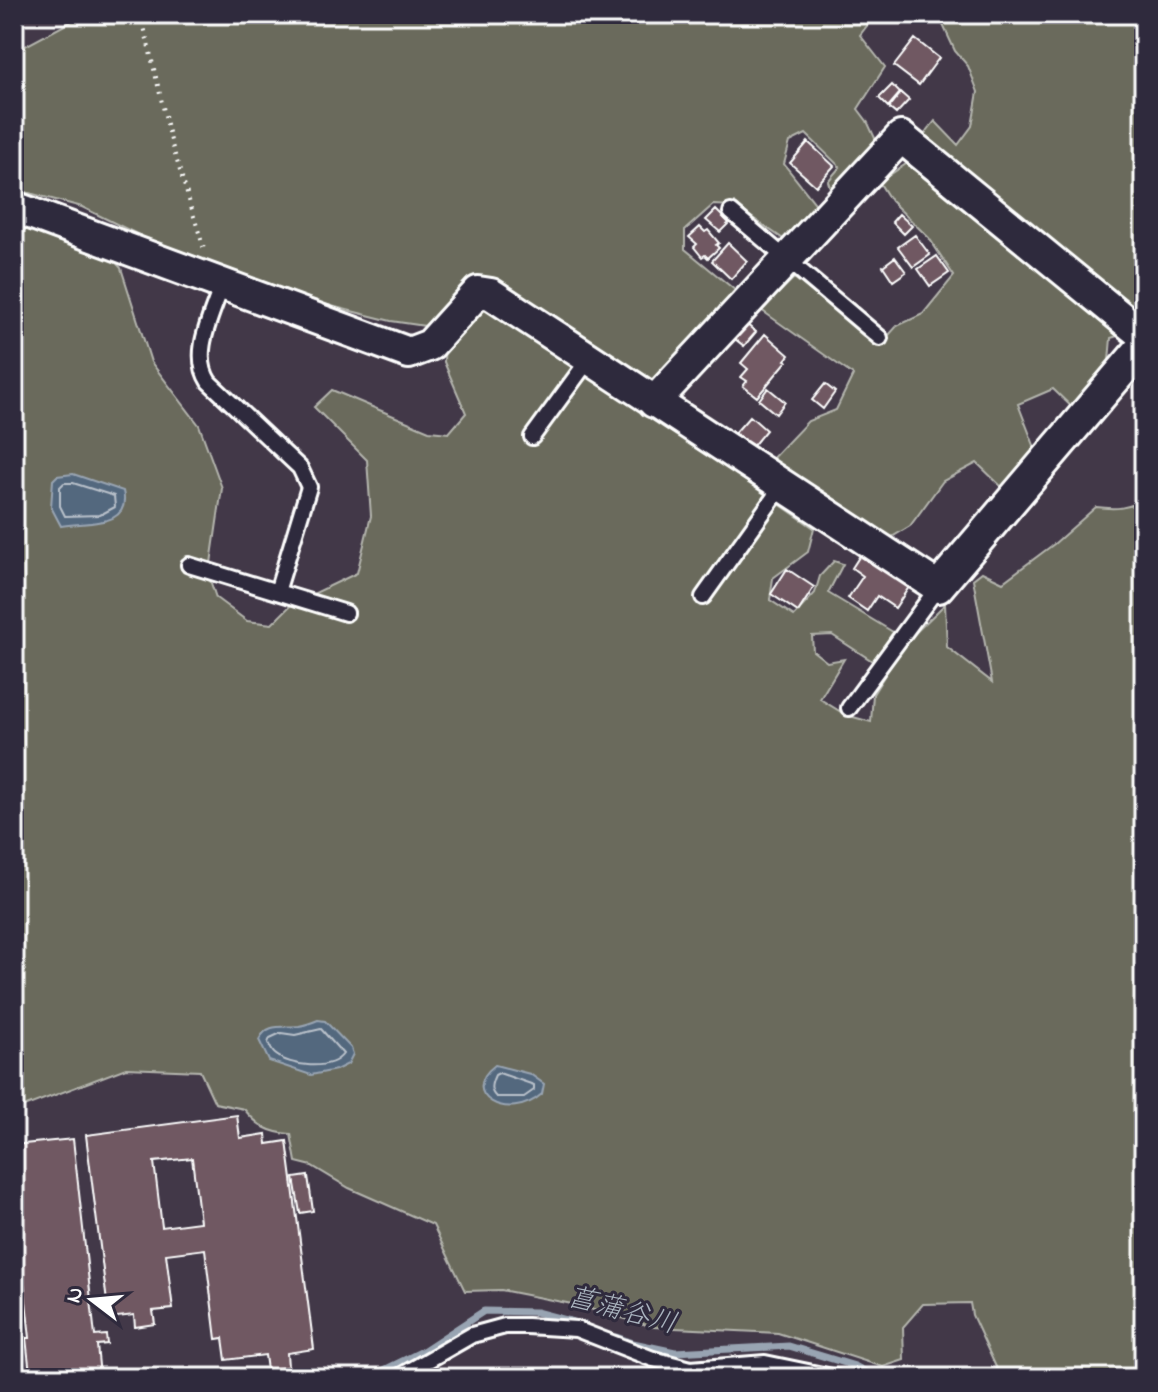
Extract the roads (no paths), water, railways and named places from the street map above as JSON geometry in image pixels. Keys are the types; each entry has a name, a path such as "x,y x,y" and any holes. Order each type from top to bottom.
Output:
{"street":[{"path":"654,402 901,137 1144,336"},
{"path":"14,207 409,353 430,345 478,292 491,294 938,587 1144,345"}],"lane":[{"path":"731,212 880,338"},
{"path":"219,283 201,350 200,363 204,374 300,468 309,487 277,592"},
{"path":"532,437 589,359"},
{"path":"703,597 782,486"},
{"path":"189,565 346,613"},
{"path":"849,708 938,587"},
{"path":"397,1378 472,1335 505,1326 543,1326 576,1329 653,1359 691,1369 765,1363 837,1378"}],"water":[{"path":"73,474 123,491 124,503 120,512 104,521 61,526 51,507 53,480 57,476"},
{"path":"318,1020 325,1021 351,1048 353,1054 348,1064 311,1075 269,1061 259,1040 266,1030 301,1026"},
{"path":"495,1065 530,1074 544,1084 542,1094 529,1103 515,1106 492,1102 484,1095 482,1086 485,1076"}],"waterway":[{"name":"菖蒲谷川","path":"368,1378 423,1351 484,1311 536,1312 585,1325"},
{"name":"菖蒲谷川","path":"616,1337 675,1352 789,1346 855,1366 877,1378"}]}
